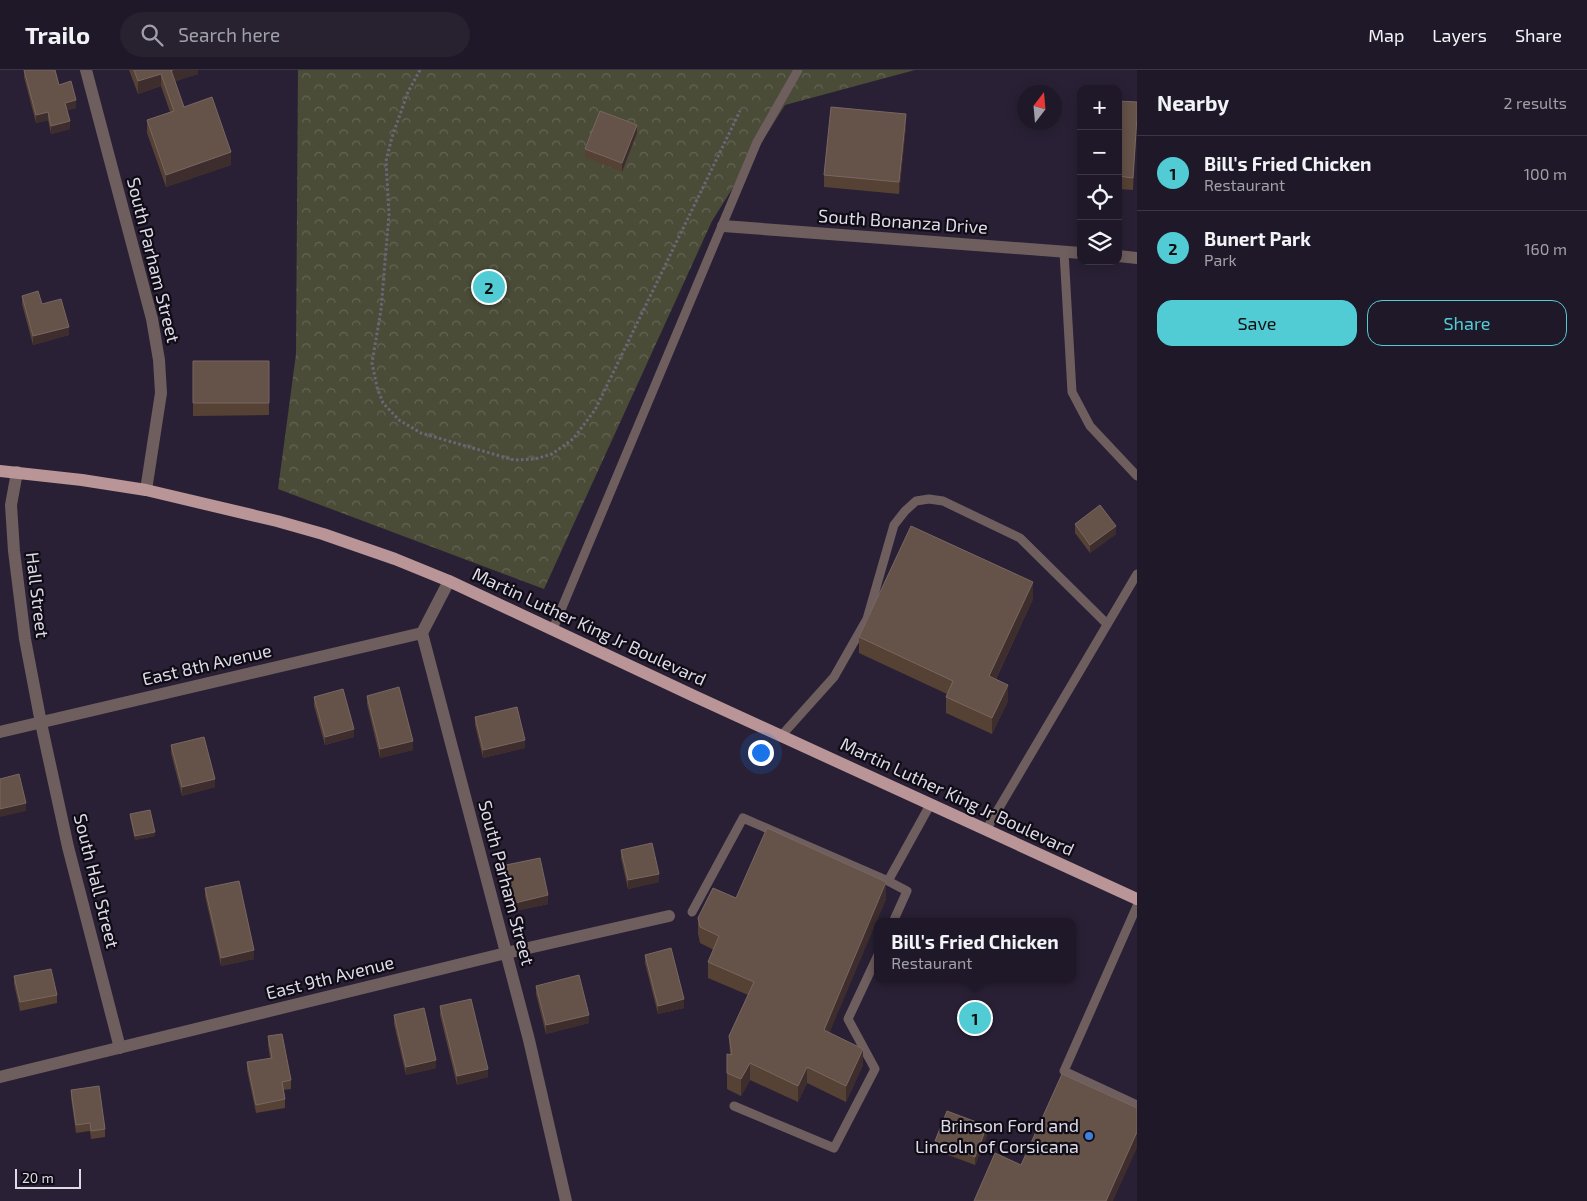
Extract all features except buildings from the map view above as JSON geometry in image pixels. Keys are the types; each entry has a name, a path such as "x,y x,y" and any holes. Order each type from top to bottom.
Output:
{"main road":[{"name":"Martin Luther King Jr Boulevard","path":"0,471 146,490 277,521 323,534 395,559 450,581 930,805 1137,899"}],"street":[{"name":"South Parham Street","path":"86,70 152,319 159,360 161,393 146,490"},
{"name":"South Bonanza Drive","path":"723,226 1077,254"},
{"path":"1122,256 1137,258"},
{"name":"Hall Street","path":"17,472 11,505 14,551 25,639 40,722"},
{"path":"422,633 450,581"},
{"name":"South Parham Street","path":"422,633 529,1040 566,1201"},
{"name":"East 8th Avenue","path":"0,732 422,633"},
{"name":"South Hall Street","path":"40,722 68,847 120,1048"},
{"name":"East 9th Avenue","path":"0,1077 506,953 669,916"}],"lane":[{"path":"553,629 757,142 798,70"},
{"path":"1064,252 1072,392 1090,426 1137,476"},
{"path":"781,736 834,677 866,619 894,526 905,510 916,502 929,499 943,501 1020,538 1107,624"},
{"path":"986,830 1137,574"},
{"path":"888,881 930,805"},
{"path":"692,912 743,818 907,891 895,918"},
{"path":"1137,906 1064,1071 1137,1104"},
{"path":"734,1106 834,1148 875,1069 848,1019 874,964"}],"path":[{"path":"420,70 408,92 392,137 386,161 389,214 381,310 372,363 377,387 383,403 399,420 421,433 514,460 535,459 552,454 573,438 595,410 740,110"}],"green space":[{"path":"298,70 915,70 785,105 712,221 544,589 278,489 296,354"}],"place":[{"name":"Bunert Park","path":"489,287"},
{"name":"Bill's Fried Chicken","path":"975,1018"},
{"name":"Brinson Ford and Lincoln of Corsicana","path":"1089,1136"}]}
